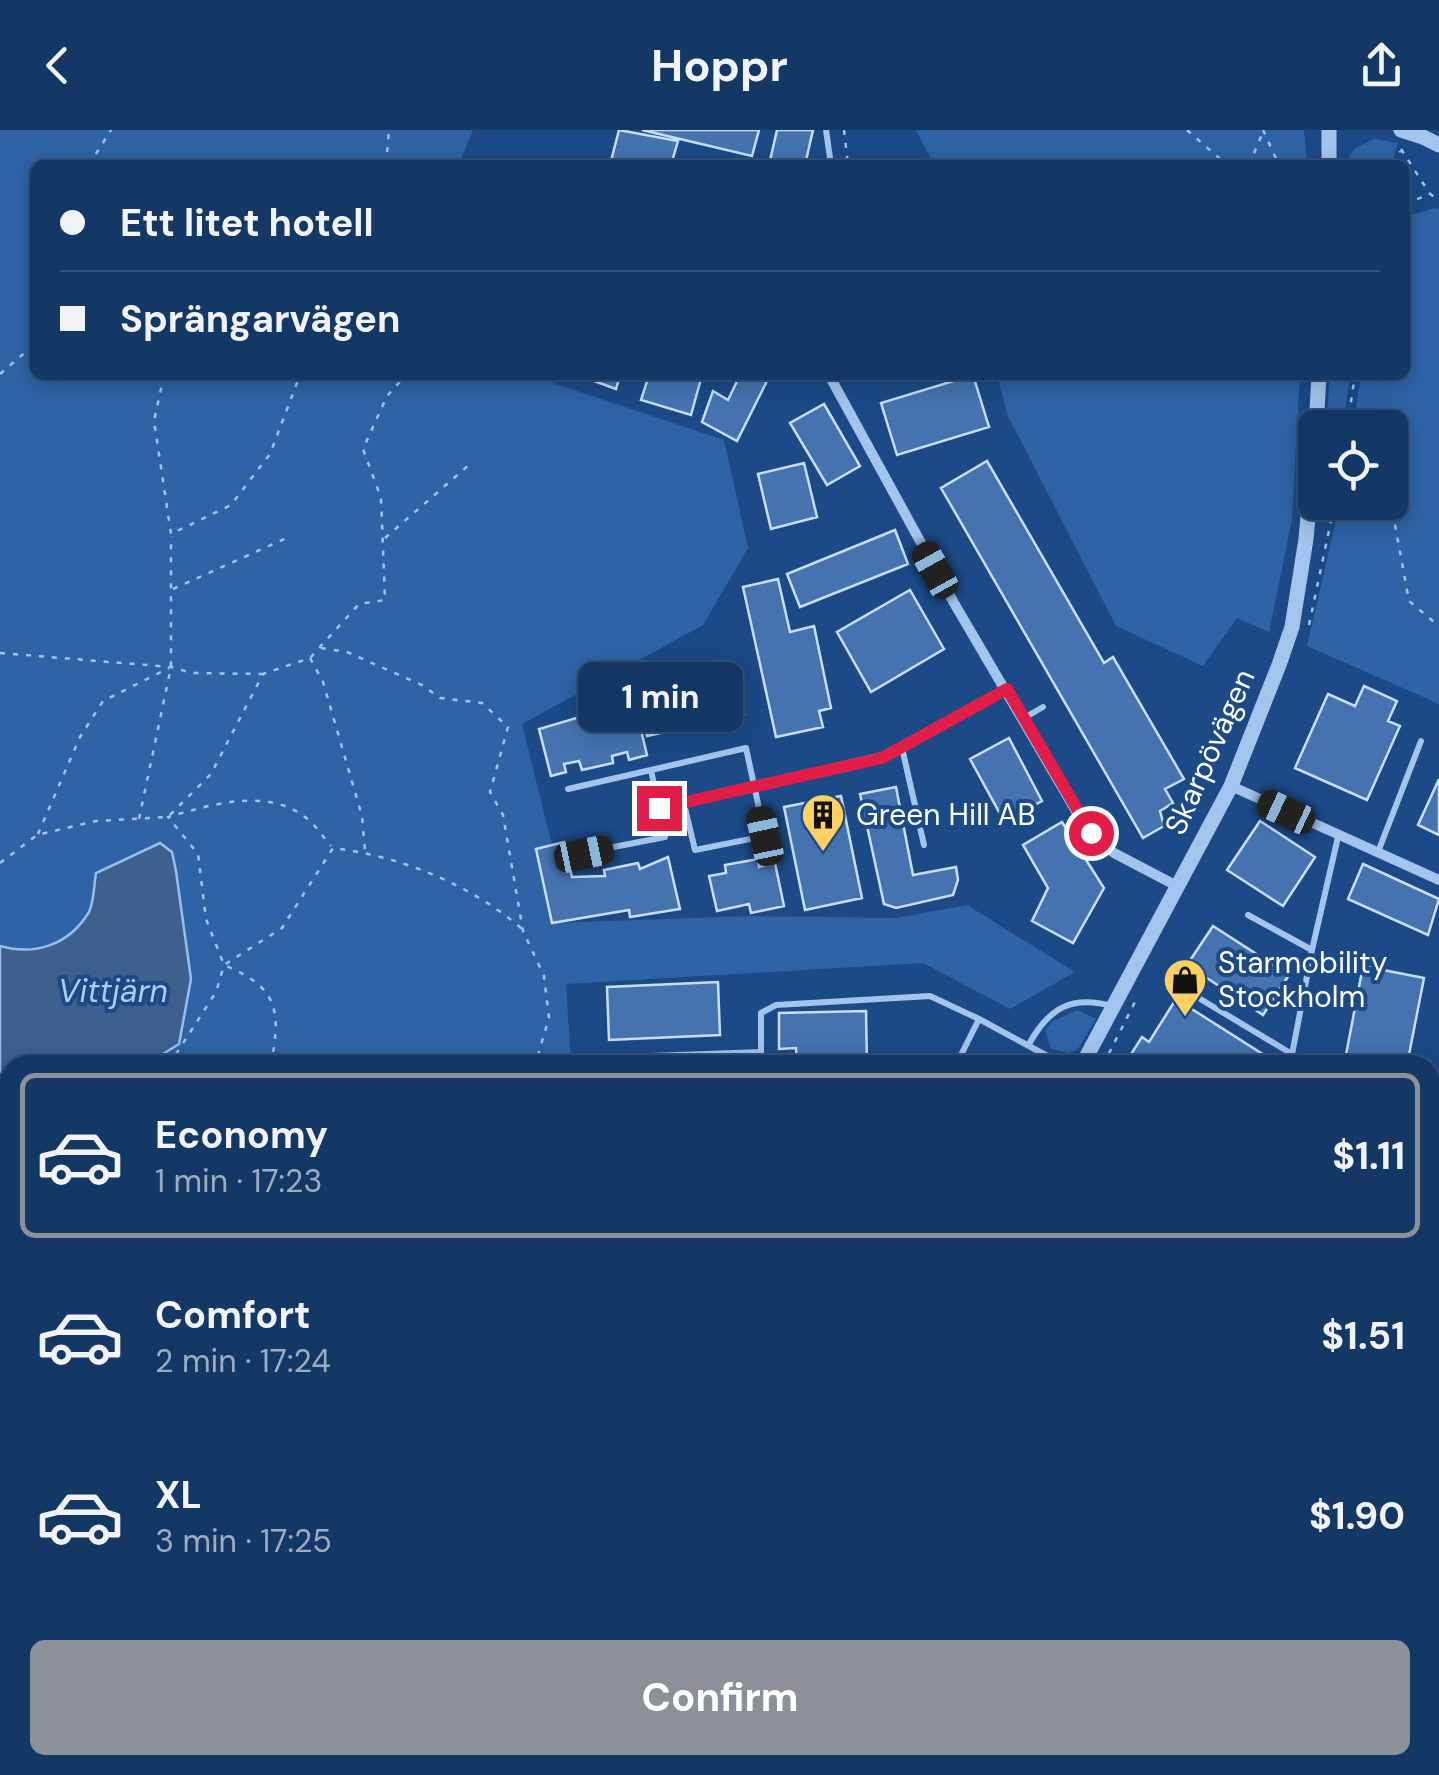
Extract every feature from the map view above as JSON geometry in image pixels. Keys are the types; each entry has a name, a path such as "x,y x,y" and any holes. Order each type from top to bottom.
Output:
{"street":[{"path":"1329,130 1329,160"},
{"path":"1401,130 1439,145"},
{"path":"831,380 1091,833 1114,853 1177,886"},
{"path":"1317,410 1319,380"},
{"name":"Skarpövägen","path":"1087,1055 1231,786 1292,627 1305,520"},
{"path":"659,808 882,758 1007,689"},
{"path":"1231,786 1439,880"}],"lane":[{"path":"826,130 829,160"},
{"path":"1024,718 1043,707"},
{"path":"1378,853 1420,742"},
{"path":"568,789 746,748 765,836 694,850 684,802"},
{"path":"902,748 924,845"},
{"path":"584,854 664,837 651,770"},
{"path":"1188,991 1292,1054 1338,837"},
{"path":"1248,916 1312,950"},
{"path":"691,1055 760,1052 761,1013 776,1005 930,996 1047,1055"},
{"path":"1029,1044 1044,1018 1058,1006 1090,1001 1113,1006"},
{"path":"961,1055 979,1019"}],"path":[{"path":"92,160 111,130"},
{"path":"386,160 389,130"},
{"path":"844,130 847,160"},
{"path":"1188,130 1221,160"},
{"path":"1251,160 1263,130"},
{"path":"1263,130 1277,160"},
{"path":"1410,164 1430,194 1439,200"},
{"path":"1410,202 1430,194"},
{"path":"0,374 30,348"},
{"path":"139,820 171,666 171,534 154,421 163,380"},
{"path":"171,534 231,505 270,454 298,380"},
{"path":"0,653 171,666 192,673 263,674 310,658 359,604 385,600 381,498 363,449 387,396 401,380"},
{"path":"1350,410 1354,380"},
{"path":"384,539 470,464"},
{"path":"1329,539 1332,520"},
{"path":"1395,520 1410,601 1439,626"},
{"path":"171,590 291,536"},
{"path":"321,648 346,652 422,685 440,698 482,704 508,727 490,792 503,816 523,930 544,976 550,1018 538,1055"},
{"path":"310,658 323,682 362,816 365,852"},
{"path":"37,835 80,738 103,701 171,666"},
{"path":"168,816 211,774 235,735 253,687 263,674"},
{"path":"0,863 37,835 96,821 168,816 230,800 280,806 305,816 333,848 365,852 483,898 523,930"},
{"path":"168,816 198,854 206,919 224,965 216,992 175,1055"},
{"path":"224,965 282,928 333,848"},
{"path":"224,965 258,979 278,1014 272,1055"}],"shaded area":[{"path":"0,130 473,130 461,160 30,160 30,380 544,380 724,440 748,548 703,625 522,724 552,845 536,849 552,923 750,916 896,918 967,905 1075,972 1010,1009 923,963 566,984 570,1055 164,1055 180,921 171,852 160,843 96,873 89,912 72,933 38,948 0,946"},
{"path":"916,130 1304,130 1307,160 931,160"},
{"path":"1374,139 1398,143 1393,160 1347,160 1354,149"},
{"path":"1434,208 1439,209 1439,704 1307,646 1336,520 1408,520 1408,410 1356,410 1360,380 1410,380 1410,215"},
{"path":"998,380 1300,380 1292,519 1269,632 1237,618 1203,666 1116,626 1008,416"},
{"path":"1330,380 1349,380 1345,410 1327,410"},
{"path":"1077,1010 1096,1019 1078,1049 1069,1053 1051,1049 1045,1030 1053,1021"}],"water":[{"name":"Vittjärn","path":"160,843 172,852 191,979 179,1044 161,1055 0,1055 0,946 38,948 72,933 89,912 96,873"}],"building":[{"path":"619,130 678,141 672,160 611,160"},
{"path":"642,130 759,130 752,156"},
{"path":"777,130 813,130 806,160 770,160"},
{"path":"592,380 619,380 616,389"},
{"path":"647,380 701,380 691,415 641,400"},
{"path":"738,380 768,380 737,441 702,422 713,391 728,400"},
{"path":"957,380 975,380 989,427 897,455 881,403"},
{"path":"824,404 860,466 827,485 790,423"},
{"path":"987,461 1104,663 1113,657 1184,779 1165,789 1173,803 1160,811 1164,826 1143,838 941,488"},
{"path":"804,463 817,517 771,529 758,474"},
{"path":"895,530 908,564 800,607 787,574"},
{"path":"778,579 790,632 814,626 831,708 819,711 823,727 776,737 743,587"},
{"path":"910,590 944,649 871,692 837,632"},
{"path":"733,663 744,714 727,718 725,711 710,714 712,722 678,730 676,722 663,725 665,732 647,736 637,690"},
{"path":"1364,686 1397,701 1388,721 1400,726 1367,800 1295,768 1328,694 1355,706"},
{"path":"634,701 647,755 629,760 627,752 612,756 613,763 582,770 579,761 564,764 566,772 551,776 539,729"},
{"path":"1009,738 1042,801 1004,821 970,759"},
{"path":"1439,779 1439,835 1418,825"},
{"path":"896,787 913,875 956,867 958,880 953,895 896,908 884,904 860,794"},
{"name":"Green Hill AB","path":"841,796 862,898 805,910 784,807"},
{"path":"1260,821 1315,857 1283,906 1227,870"},
{"path":"1062,822 1104,888 1073,943 1032,921 1048,888 1023,845"},
{"path":"564,842 572,877 605,876 604,870 638,863 640,869 668,857 680,909 630,917 629,910 552,923 536,849"},
{"path":"758,859 759,867 775,863 784,906 751,913 749,904 717,911 709,876 726,873 725,865"},
{"path":"1363,864 1439,899 1428,935 1348,899"},
{"path":"1213,926 1289,975 1263,1015 1187,965"},
{"path":"1363,966 1424,978 1409,1055 1346,1055"},
{"path":"718,982 720,1035 609,1040 607,987"},
{"name":"Starmobility Stockholm","path":"1176,999 1264,1055 1130,1055 1142,1037 1149,1042"},
{"path":"866,1011 867,1055 796,1055 796,1048 779,1049 779,1013"}],"place":[{"name":"Green Hill AB","path":"823,853"},
{"name":"Starmobility Stockholm","path":"1185,1018"}],"route":[{"path":"659,808 882,758 1007,689 1091,833"}]}
